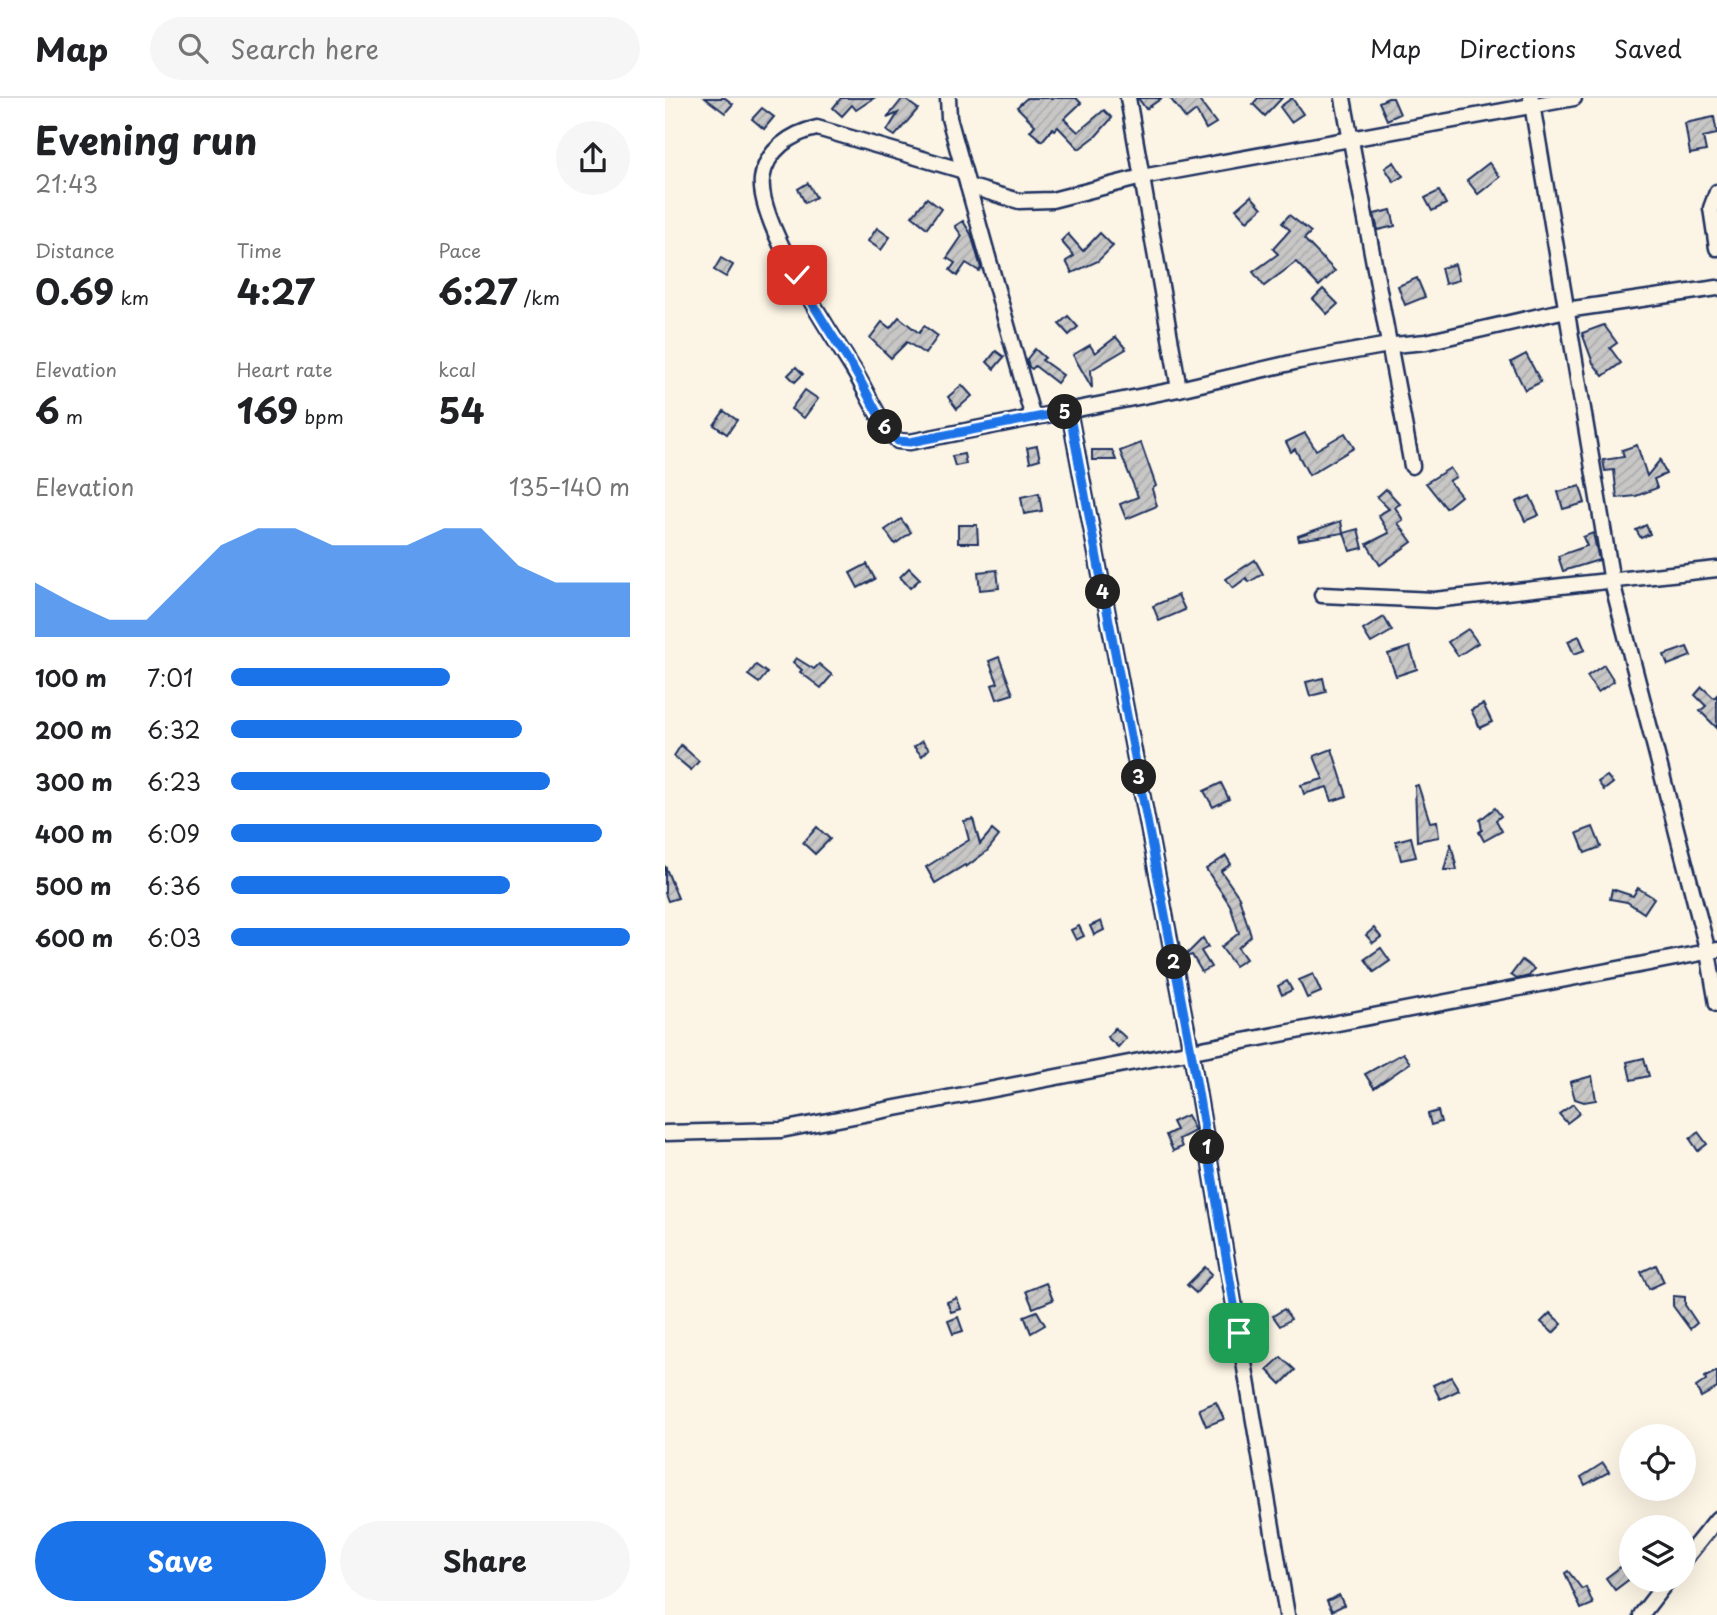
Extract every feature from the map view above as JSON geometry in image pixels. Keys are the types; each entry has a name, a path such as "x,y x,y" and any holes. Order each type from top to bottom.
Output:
{"street":[{"path":"948,98 949,118 1033,418"},
{"path":"1128,98 1179,389"},
{"path":"1343,98 1412,466"},
{"path":"968,186 1019,201 1052,200 1142,177 1531,101 1574,98"},
{"path":"1531,101 1612,582 1712,951 1717,1004"},
{"path":"964,172 817,128 798,132 777,148 762,179 767,213 817,314 849,362 877,414 898,441 910,442 1069,411 1299,361 1391,345 1426,342 1566,310 1717,288"},
{"path":"1717,192 1711,203 1717,248"},
{"path":"1069,411 1191,1051 1287,1615"},
{"path":"1322,595 1434,600 1717,569"},
{"path":"665,1133 781,1130 1712,951"},
{"path":"1696,1545 1717,1519"},
{"path":"1641,1615 1659,1592"}],"building":[{"path":"705,98 725,98 733,104 725,113"},
{"path":"841,98 874,98 856,110 852,105 842,116 833,108"},
{"path":"903,98 918,109 895,136 887,131 898,113 887,118"},
{"path":"1027,98 1076,98 1081,103 1064,119 1078,132 1104,110 1112,118 1096,136 1079,149 1058,127 1055,130 1053,128 1042,141 1030,131 1035,125 1017,107"},
{"path":"1138,98 1162,98 1146,109"},
{"path":"1170,98 1197,98 1216,123 1206,129 1196,111 1186,119"},
{"path":"1258,98 1282,98 1265,116 1253,104"},
{"path":"1292,98 1303,114 1291,122 1280,107"},
{"path":"1393,98 1400,114 1387,120 1379,102"},
{"path":"762,108 774,117 764,129 752,119"},
{"path":"1714,117 1717,134 1703,137 1706,151 1690,154 1685,123"},
{"path":"1394,162 1403,176 1394,182 1385,168"},
{"path":"1489,163 1500,177 1478,194 1467,180"},
{"path":"808,183 816,197 805,203 798,189"},
{"path":"1439,191 1446,204 1432,211 1425,198"},
{"path":"1251,196 1262,208 1247,221 1236,209"},
{"path":"927,198 941,209 927,228 912,216"},
{"path":"1391,210 1395,226 1378,230 1374,214"},
{"path":"1289,215 1311,232 1304,239 1335,271 1319,286 1296,262 1264,286 1253,272 1278,254 1273,249 1290,230 1282,223"},
{"path":"963,221 971,234 981,268 979,271 966,263 957,276 950,270 955,263 947,258 962,236 955,226"},
{"path":"877,228 890,237 881,250 868,241"},
{"path":"1100,233 1113,246 1098,261 1072,273 1066,261 1074,256 1061,241 1068,234 1083,251"},
{"path":"721,258 733,265 726,277 714,270"},
{"path":"1455,264 1459,280 1445,284 1441,268"},
{"path":"1417,278 1425,297 1405,305 1398,286"},
{"path":"1323,289 1338,304 1327,314 1313,299"},
{"path":"1068,316 1078,327 1069,335 1059,324"},
{"path":"899,317 919,333 924,326 938,336 925,354 907,342 891,358 870,338 882,322 890,328"},
{"path":"1604,325 1617,343 1610,348 1621,363 1603,376 1593,363 1582,333"},
{"path":"1116,337 1126,349 1091,370 1092,388 1073,355 1090,345 1095,353"},
{"path":"1035,349 1045,358 1042,360 1063,375 1057,383 1035,366 1032,369 1029,367 1027,359"},
{"path":"996,351 1004,357 994,369 987,362"},
{"path":"1526,354 1541,382 1525,390 1511,362"},
{"path":"796,367 803,374 795,382 788,375"},
{"path":"962,385 972,396 957,409 948,397"},
{"path":"805,390 818,399 804,418 791,409"},
{"path":"724,411 737,420 727,434 714,425"},
{"path":"1305,433 1316,450 1345,433 1354,448 1309,475 1295,449 1291,452 1286,442"},
{"path":"1141,443 1156,486 1152,489 1157,506 1126,519 1120,504 1138,497 1120,451"},
{"path":"1637,445 1647,476 1660,460 1666,474 1654,479 1657,488 1636,496 1617,498 1614,470 1605,471 1603,460 1624,457 1622,450"},
{"path":"1037,446 1040,459 1030,462 1027,448"},
{"path":"1092,450 1112,450 1116,460 1092,460"},
{"path":"964,454 966,464 955,466 952,456"},
{"path":"1450,468 1456,477 1449,481 1461,496 1446,508 1426,483"},
{"path":"1580,486 1585,503 1563,509 1558,492"},
{"path":"1386,489 1400,504 1395,507 1403,520 1398,523 1412,542 1380,565 1367,544 1389,533 1378,515 1389,509 1377,497"},
{"path":"1039,493 1042,511 1024,514 1021,497"},
{"path":"1530,496 1539,515 1525,521 1516,502"},
{"path":"901,519 911,532 895,544 885,530"},
{"path":"1341,521 1343,533 1299,540 1298,536"},
{"path":"958,525 977,525 978,543 958,543"},
{"path":"1646,525 1650,534 1641,538 1636,530"},
{"path":"1358,529 1363,548 1350,551 1344,533"},
{"path":"1593,533 1599,560 1563,571 1558,556 1587,546 1583,537"},
{"path":"1255,560 1263,574 1249,582 1246,578 1233,588 1226,579"},
{"path":"867,564 875,579 858,588 850,573"},
{"path":"909,568 920,579 910,588 900,577"},
{"path":"997,570 999,588 980,590 978,572"},
{"path":"1178,595 1185,610 1159,621 1153,606"},
{"path":"1384,617 1392,631 1371,643 1363,630"},
{"path":"1468,629 1478,643 1458,656 1448,642"},
{"path":"1579,636 1585,650 1574,654 1568,641"},
{"path":"1410,647 1417,669 1396,676 1388,654"},
{"path":"1687,647 1691,656 1668,665 1664,655"},
{"path":"999,657 1013,694 997,699 992,685 998,683 989,661"},
{"path":"796,658 814,669 819,664 832,675 821,688 800,672 802,670 793,662"},
{"path":"756,665 767,673 759,683 748,675"},
{"path":"1604,665 1614,681 1598,692 1587,676"},
{"path":"1323,678 1326,692 1310,696 1306,682"},
{"path":"1702,687 1714,698 1717,695 1717,728 1700,711 1706,706 1695,695"},
{"path":"1483,704 1492,722 1480,728 1471,710"},
{"path":"922,741 929,749 922,756 914,747"},
{"path":"681,745 699,761 691,770 674,756"},
{"path":"1332,749 1347,796 1332,801 1327,787 1304,794 1301,785 1323,779 1314,756"},
{"path":"1607,776 1613,783 1604,790 1598,782"},
{"path":"1221,783 1229,799 1213,807 1204,791"},
{"path":"1418,785 1430,822 1437,821 1439,837 1417,841 1415,786"},
{"path":"1495,808 1501,816 1496,820 1502,831 1484,841 1479,832 1482,830 1480,820"},
{"path":"973,819 980,844 992,830 999,836 987,851 966,867 965,865 935,883 926,867 969,840 964,821"},
{"path":"817,827 830,839 815,854 803,843"},
{"path":"1593,827 1601,847 1585,853 1577,833"},
{"path":"1411,837 1416,857 1401,860 1396,841"},
{"path":"1451,843 1457,870 1444,870"},
{"path":"1226,856 1231,864 1221,871 1239,897 1251,936 1238,948 1246,959 1235,966 1221,947 1239,933 1230,905 1206,869"},
{"path":"665,866 678,898 668,901 665,893"},
{"path":"1638,888 1654,898 1644,913 1627,902 1610,899 1612,889 1633,896"},
{"path":"1101,921 1104,930 1094,935 1090,926"},
{"path":"1079,926 1084,936 1076,940 1071,930"},
{"path":"1374,928 1381,937 1373,943 1366,935"},
{"path":"1203,938 1208,947 1201,951 1211,967 1202,972 1192,955 1183,958"},
{"path":"1381,948 1390,961 1374,972 1365,959"},
{"path":"1522,960 1534,969 1529,976 1517,979 1511,975"},
{"path":"1313,974 1321,992 1307,998 1299,980"},
{"path":"1287,981 1292,990 1282,995 1278,986"},
{"path":"1115,1028 1126,1038 1118,1047 1107,1037"},
{"path":"1403,1053 1410,1063 1374,1088 1365,1074"},
{"path":"1644,1058 1649,1076 1631,1080 1627,1062"},
{"path":"1592,1076 1596,1100 1584,1102 1575,1099 1570,1082"},
{"path":"1573,1104 1580,1113 1567,1123 1559,1114"},
{"path":"1438,1111 1441,1122 1431,1125 1428,1114"},
{"path":"1187,1115 1195,1131 1179,1139 1182,1147 1173,1151 1166,1135 1176,1130 1172,1122"},
{"path":"1698,1132 1707,1144 1698,1151 1690,1139"},
{"path":"1656,1265 1664,1282 1649,1289 1641,1272"},
{"path":"1205,1267 1212,1274 1196,1293 1187,1285"},
{"path":"1046,1283 1053,1300 1033,1308 1026,1291"},
{"path":"1673,1296 1685,1297 1685,1305 1697,1323 1690,1329 1673,1306"},
{"path":"957,1298 961,1309 951,1312 947,1302"},
{"path":"1284,1309 1291,1319 1280,1326 1273,1316"},
{"path":"1037,1311 1045,1325 1031,1333 1024,1316"},
{"path":"1550,1313 1562,1324 1553,1333 1541,1322"},
{"path":"958,1317 963,1331 953,1334 948,1321"},
{"path":"1281,1357 1295,1370 1281,1384 1267,1370"},
{"path":"1717,1371 1717,1388 1701,1397 1696,1387 1706,1380 1705,1377"},
{"path":"1451,1377 1459,1390 1440,1399 1433,1385"},
{"path":"1216,1402 1224,1419 1206,1426 1199,1409"},
{"path":"1603,1463 1609,1472 1585,1485 1581,1477"},
{"path":"1619,1568 1619,1587 1615,1590 1606,1578"},
{"path":"1568,1571 1582,1589 1586,1587 1593,1604 1581,1609 1565,1573"},
{"path":"1339,1595 1344,1605 1332,1611 1327,1601"}],"route":[{"path":"797,275 817,314 849,362 877,414 898,441 910,442 1069,411 1191,1051 1239,1333"}]}
